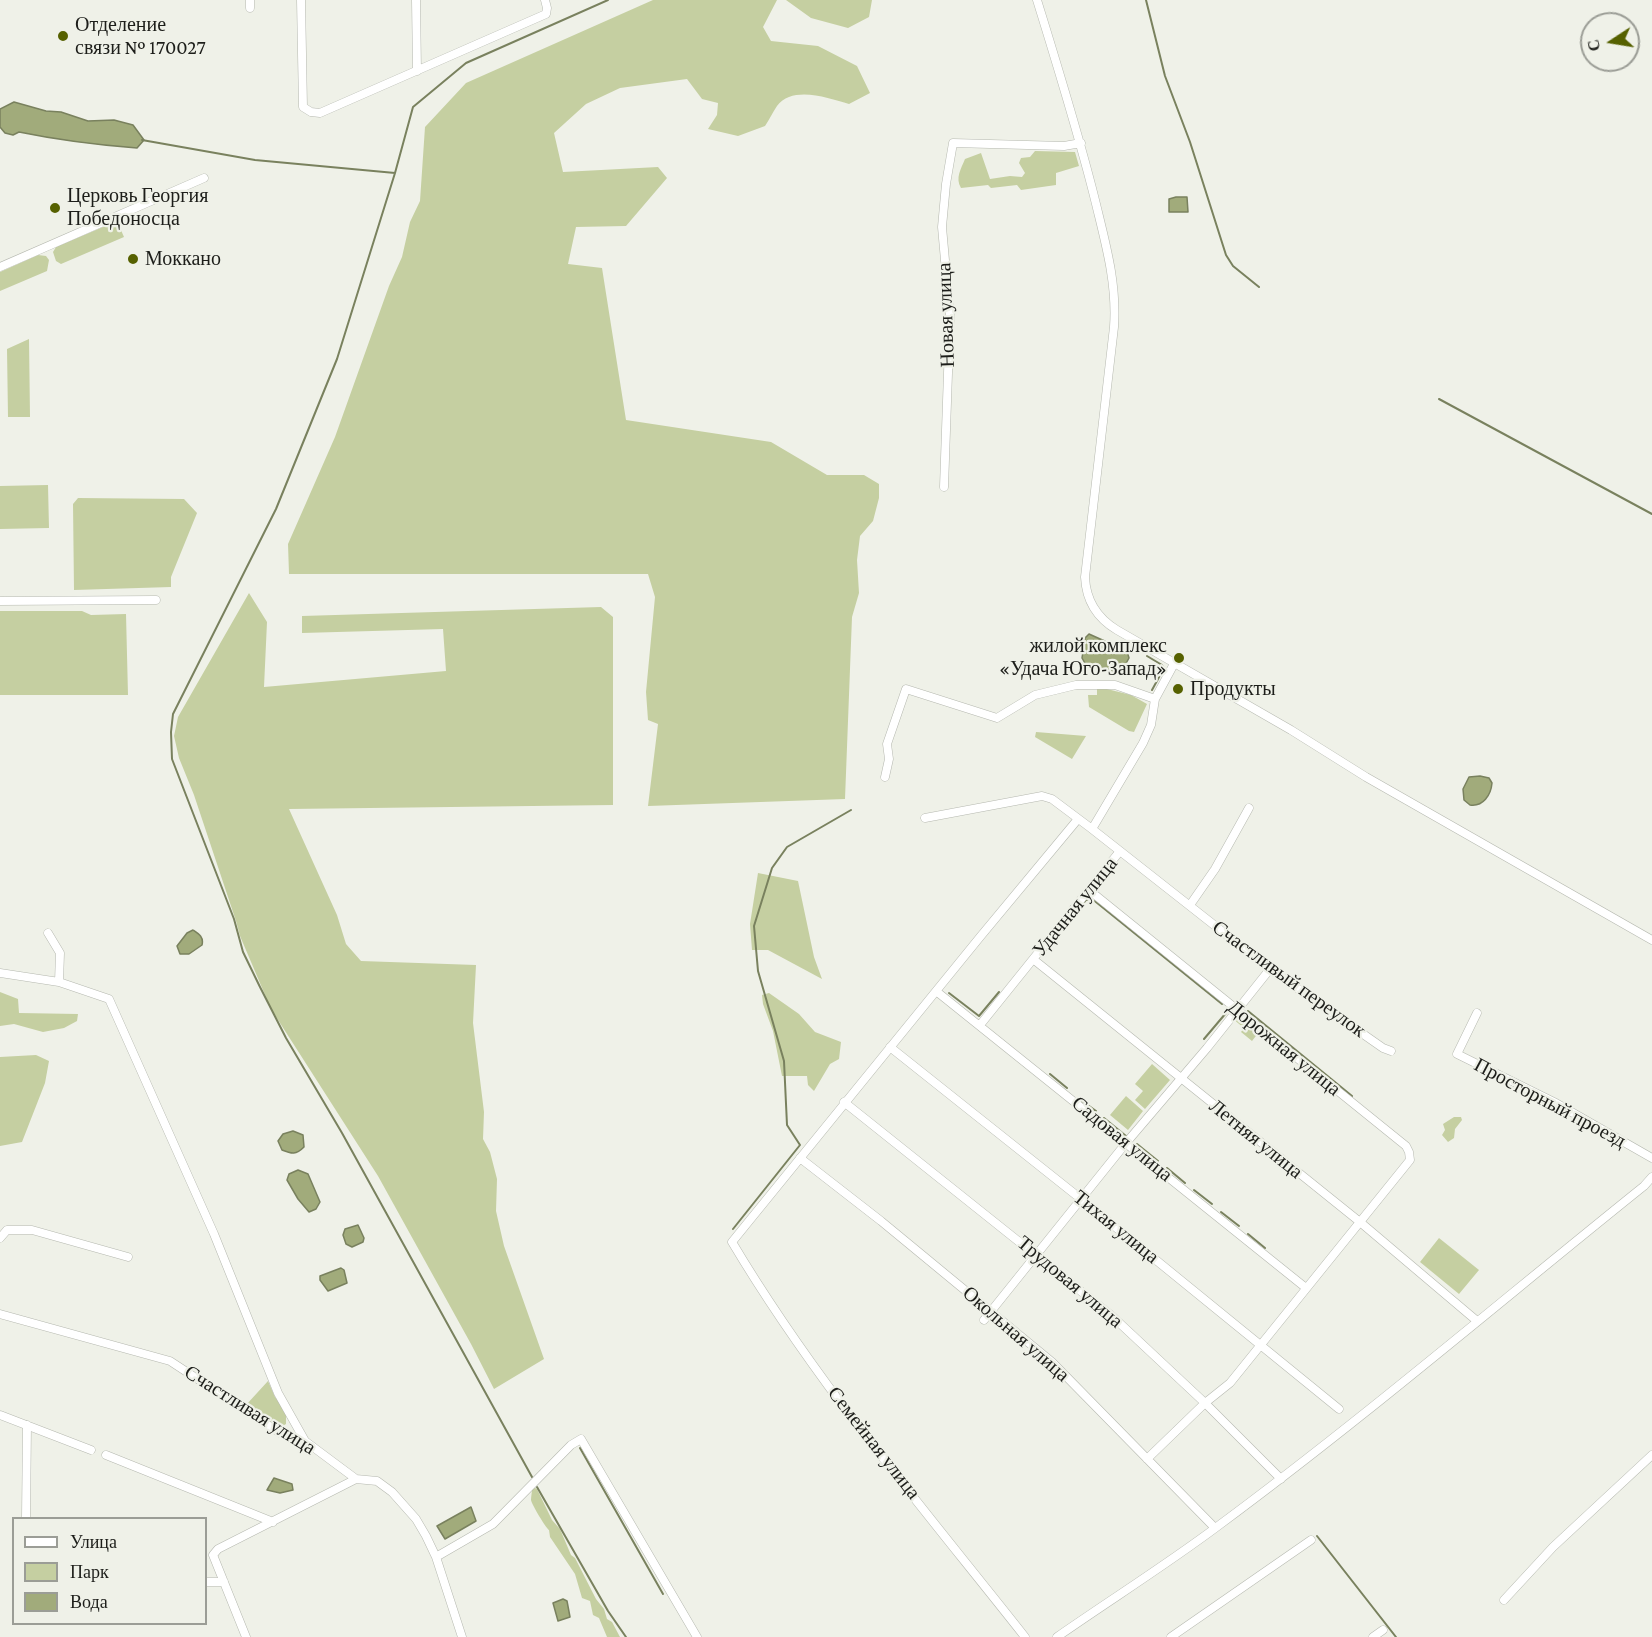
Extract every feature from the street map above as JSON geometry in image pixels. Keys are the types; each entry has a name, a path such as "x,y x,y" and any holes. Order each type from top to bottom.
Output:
{"street":[{"path":"302,0 303,107 311,112 320,113 546,14 545,0"},
{"path":"416,0 417,71"},
{"path":"1037,0 1081,142 1110,260 1115,310 1085,571 1086,589 1095,611 1107,624 1376,783 1652,940"},
{"name":"Новая улица","path":"944,487 950,316 942,227 953,143 1064,146 1081,142"},
{"path":"0,267 204,178"},
{"path":"0,601 156,600"},
{"name":"Удачная улица","path":"980,1025 1120,851 1092,829 1143,743 1150,725 1155,699 1174,662"},
{"path":"885,777 889,759 887,744 906,689 997,718 1035,695 1076,686 1115,685 1155,699"},
{"path":"925,818 1042,796 1052,799 1092,829"},
{"path":"1190,905 1215,869 1249,808"},
{"path":"800,1158 1078,819"},
{"name":"Счастливый переулок","path":"1120,851 1270,969 1383,1048 1391,1051"},
{"name":"Дорожная улица","path":"1089,890 1406,1146 1410,1160 1360,1222"},
{"path":"48,933 60,953 60,982"},
{"name":"Летняя улица","path":"1034,959 1360,1222 1477,1321"},
{"path":"984,1320 1270,969"},
{"path":"0,972 60,982 109,999 214,1234 278,1393 305,1441"},
{"name":"Садовая улица","path":"936,991 1306,1288"},
{"name":"Просторный проезд","path":"1477,1013 1457,1054 1554,1102 1652,1158"},
{"name":"Тихая улица","path":"890,1047 1339,1409"},
{"name":"Трудовая улица","path":"844,1102 1112,1316 1205,1403 1281,1479"},
{"name":"Семейная улица","path":"800,1158 732,1242 809,1359 1025,1637"},
{"name":"Окольная улица","path":"800,1158 991,1310 1052,1362 1215,1528"},
{"path":"1057,1637 1215,1528 1281,1479 1410,1378 1644,1186 1652,1177"},
{"path":"1147,1459 1205,1403 1230,1383 1360,1222"},
{"path":"0,1238 7,1230 32,1230 128,1257"},
{"name":"Счастливая улица","path":"0,1314 170,1361 280,1433 305,1441 356,1479"},
{"path":"0,1415 91,1450"},
{"path":"26,1517 27,1425"},
{"path":"436,1557 493,1524 577,1440 584,1441 697,1637"},
{"path":"106,1455 273,1522"},
{"path":"1504,1600 1552,1547 1652,1455"},
{"path":"246,1637 213,1555 218,1549 356,1479 377,1481 392,1492 416,1519 436,1557 462,1637"},
{"path":"1171,1637 1311,1540"},
{"path":"207,1582 224,1582"},
{"path":"1070,1628 1076,1637"},
{"path":"1373,1637 1383,1630"}],"green space":[{"path":"653,0 777,0 763,27 771,41 818,46 857,66 870,93 849,104 811,95 792,96 777,106 765,126 738,136 708,129 717,115 718,103 702,99 687,79 620,88 586,104 554,133 563,172 658,167 667,178 626,226 576,227 568,264 602,268 626,420 771,442 827,475 864,475 879,484 879,498 873,521 860,536 857,560 859,593 852,617 845,799 648,806 658,724 648,720 646,692 655,597 648,574 289,574 288,544 335,437 389,286 402,257 410,222 420,201 425,127 466,83"},
{"path":"786,0 872,0 869,17 848,28 811,18"},
{"path":"1035,151 1075,152 1079,166 1056,173 1056,185 1021,190 1017,185 961,188 959,184 960,170 965,159 981,153 990,179 1022,177 1025,173 1019,163 1021,158 1030,157"},
{"path":"117,221 124,237 61,264 56,261 53,252 56,247"},
{"path":"38,255 46,256 49,260 47,271 0,291 0,272"},
{"path":"29,339 30,417 8,417 7,349"},
{"path":"48,485 49,528 0,529 0,486"},
{"path":"78,498 184,499 197,513 171,577 171,587 74,590 73,504"},
{"path":"249,593 267,622 264,687 446,671 443,629 302,633 302,616 601,607 613,617 613,805 289,809 337,915 346,944 361,961 476,965 473,1023 484,1112 483,1139 490,1152 497,1179 496,1211 504,1246 544,1359 494,1389 378,1176 271,1009 240,936 194,795 179,758 174,736 178,717"},
{"path":"0,611 82,611 91,615 126,614 128,695 0,695"},
{"path":"1103,688 1131,695 1147,704 1134,732 1089,707 1088,695 1097,695 1097,689"},
{"path":"1036,732 1086,736 1072,759 1035,737"},
{"path":"758,873 798,881 814,957 822,979 768,950 752,950 750,924"},
{"path":"0,992 18,999 19,1013 78,1014 77,1021 64,1028 43,1032 14,1024 0,1026"},
{"path":"769,993 799,1014 815,1032 841,1042 839,1059 830,1064 814,1091 808,1085 807,1076 782,1076 773,1031 763,1004 762,995"},
{"path":"1235,1016 1241,1016 1259,1032 1252,1041 1241,1032 1244,1028 1233,1019"},
{"path":"36,1055 49,1061 45,1083 22,1142 0,1146 0,1057"},
{"path":"1152,1064 1170,1080 1145,1109 1135,1100 1143,1091 1135,1084"},
{"path":"1126,1096 1143,1111 1128,1130 1110,1115"},
{"path":"1454,1117 1461,1117 1462,1120 1455,1129 1454,1138 1448,1142 1442,1135 1445,1130 1443,1124"},
{"path":"1439,1238 1479,1270 1459,1294 1420,1262"},
{"path":"268,1381 275,1397 286,1411 286,1424 279,1428 248,1410 246,1405"},
{"path":"535,1488 552,1520 560,1529 571,1555 575,1558 596,1599 604,1609 607,1619 612,1622 620,1637 607,1637 599,1618 593,1615 590,1601 582,1598 575,1574 550,1537 549,1530 532,1503 532,1489"}],"water":[{"path":"14,102 46,111 61,112 88,121 114,120 133,125 144,140 137,148 78,142 19,132 13,135 5,133 0,127 0,109"},
{"path":"1187,197 1188,212 1169,212 1169,199"},
{"path":"1089,634 1127,651 1129,658 1123,669 1119,672 1086,665 1082,658 1085,638"},
{"path":"1469,777 1489,778 1492,783 1490,792 1479,804 1470,805 1464,800 1463,789"},
{"path":"193,930 202,938 202,945 189,954 180,954 177,946 187,933"},
{"path":"293,1131 303,1135 304,1147 294,1153 282,1150 278,1141 283,1134"},
{"path":"298,1170 308,1174 320,1202 316,1209 309,1212 287,1180 289,1174"},
{"path":"358,1225 364,1238 363,1242 352,1247 346,1244 343,1235 345,1229"},
{"path":"341,1268 344,1270 347,1283 328,1291 320,1280 320,1276"},
{"path":"274,1478 292,1484 293,1490 280,1493 267,1490"},
{"path":"471,1507 476,1521 445,1539 437,1526"},
{"path":"563,1599 567,1601 570,1617 558,1621 553,1603"}],"waterway":[{"path":"532,1477 342,1133 286,1038 243,952 234,919 172,759 171,732 173,714 276,509 337,359 395,173 413,107 466,63 608,0"},
{"path":"1146,0 1165,76 1190,142 1226,255 1233,266 1259,287"},
{"path":"142,140 255,160 395,173"},
{"path":"1439,399 1652,514"},
{"path":"1147,656 1164,668 1152,690"},
{"path":"733,1229 800,1145 787,1125 784,1061 758,971 754,926 772,868 787,847 851,810"},
{"path":"1064,928 1086,900 1091,898 1222,1004"},
{"path":"1042,955 1058,936"},
{"path":"949,993 979,1016 999,992"},
{"path":"1248,1011 1352,1096"},
{"path":"1204,1039 1226,1013"},
{"path":"1050,1074 1067,1088"},
{"path":"1078,1098 1096,1111"},
{"path":"1104,1118 1126,1136"},
{"path":"1137,1144 1158,1161"},
{"path":"1167,1168 1185,1183"},
{"path":"1194,1190 1212,1204"},
{"path":"1221,1212 1239,1226"},
{"path":"1248,1234 1265,1248"},
{"path":"580,1448 663,1594"},
{"path":"537,1487 608,1611 626,1637"},
{"path":"1317,1536 1396,1637"}],"place":[{"name":"Отделение связи № 170027","path":"63,36"},
{"name":"Церковь Георгия Победоносца","path":"55,208"},
{"name":"Моккано","path":"133,259"},
{"name":"жилой комплекс «Удача Юго-Запад»","path":"1179,658"},
{"name":"Продукты","path":"1178,689"}]}
